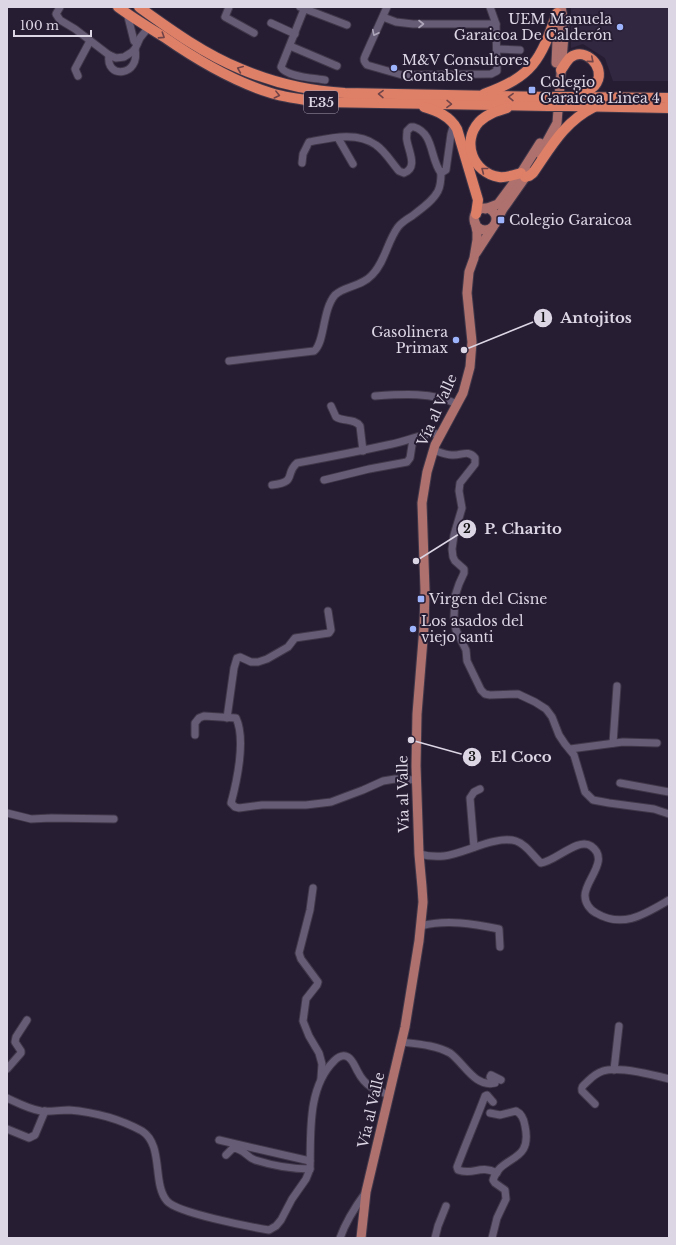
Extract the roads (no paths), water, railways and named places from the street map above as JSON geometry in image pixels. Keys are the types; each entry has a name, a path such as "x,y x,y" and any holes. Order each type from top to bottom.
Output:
{"highway":[{"name":"E35","path":"118,7 146,31 232,78 272,94 322,102 513,105 549,102 669,98"},
{"name":"E35","path":"139,7 210,54 241,70 296,87 331,92 478,96 549,102"},
{"path":"478,96 506,86 525,74 542,53 558,9"},
{"path":"561,70 569,58 576,55 587,56 593,60 597,66 599,74 597,82 593,87 572,101"},
{"name":"E35","path":"572,101 594,107 669,108"},
{"path":"415,104 443,115 454,124 459,135 476,194 479,215"},
{"path":"513,105 490,114 479,122 470,137 470,148 474,159 486,172 501,178 523,175 529,176 533,173 553,143 569,123 585,111 594,107"}],"main road":[{"path":"479,215 498,204 523,175 547,144 557,123 564,23 558,9"},
{"path":"474,258 494,226 551,123 554,113 558,9"},
{"path":"494,212 496,218 494,226 488,230 482,230 478,227 479,215 494,212"},
{"path":"474,258 479,215"},
{"name":"Vía al Valle","path":"361,1238 366,1192 401,1042 412,987 421,926 422,887 419,854 416,742 425,590 422,503 426,477 440,434 458,404 466,387 472,354 467,293 469,272 474,258"}],"street":[{"path":"60,7 56,14 60,20 109,55 120,58 132,52 146,31 131,29"},
{"path":"228,7 225,17 254,32"},
{"path":"387,7 363,60 367,65 402,75 491,74 497,71 496,24 490,7"},
{"path":"325,80 289,74 282,70 281,67 295,34 303,8 347,26"},
{"path":"109,55 108,62 110,66 117,71 125,71 135,62 136,46 127,14"},
{"path":"383,17 396,22 413,24 496,24"},
{"path":"270,24 295,34"},
{"path":"78,76 74,69 90,41"},
{"path":"290,46 337,66"},
{"path":"497,49 520,50"},
{"path":"441,173 446,170 451,134 454,124"},
{"path":"229,361 314,351 317,349 330,302 341,290 358,285 372,275 381,262 392,236 399,226 420,210 438,191 441,173 429,142 422,131 418,128 411,127 407,132 407,140 412,160 411,168 404,173 399,171 376,145 369,141 354,138 338,138 309,142 303,154 302,163"},
{"path":"338,138 353,164"},
{"path":"375,396 406,394 432,396 458,404"},
{"path":"331,406 336,417 339,419 354,421 360,426 363,451"},
{"path":"272,486 287,482 290,478 293,467 297,463 363,451 434,434 440,434"},
{"path":"324,480 369,469 407,462 410,458 413,439"},
{"path":"434,450 450,455 468,452 475,458 475,464 460,483 459,491 462,508 454,535 452,549 455,561 464,569 464,573 455,596 454,618 456,630 466,650 470,669 481,690 485,694 498,696 518,694 536,702 546,709 552,717 562,740 574,755 585,792 593,800 654,809 669,814"},
{"path":"227,718 234,668 237,658 240,657 251,662 258,662 267,659 288,647 295,638 329,633 331,630 328,611"},
{"path":"613,743 617,686"},
{"path":"195,735 195,723 199,718 204,716 236,718 239,723 240,752 238,772 231,803 235,807 239,808 262,805 312,804 337,800 383,781 395,779 416,780"},
{"path":"570,749 623,742 657,743"},
{"path":"620,783 669,792"},
{"path":"474,847 470,798 474,792 480,789"},
{"path":"7,813 31,819 114,819"},
{"path":"419,854 428,856 444,856 496,841 507,840 516,841 526,847 541,863 552,860 575,846 587,844 591,846 598,858 595,872 586,887 585,896 587,905 593,912 611,920 623,921 634,918 669,900"},
{"path":"314,888 299,953 301,959 318,982 306,999 303,1021 309,1036 319,1053 322,1064 321,1080"},
{"path":"421,926 432,923 446,922 475,924 500,929 500,947"},
{"path":"7,1069 21,1051 15,1042 16,1037 28,1020"},
{"path":"614,1070 619,1026"},
{"path":"401,1042 442,1049 456,1058 476,1079 483,1083 494,1084 495,1082 490,1077 491,1075 501,1080"},
{"path":"7,1098 31,1108 45,1111 68,1110 96,1113 140,1131 147,1135 152,1142 163,1193 166,1201 172,1206 197,1214 269,1230 276,1226 281,1220 292,1199 306,1179 310,1169 312,1115 315,1096 321,1080 330,1065 342,1055 348,1057 354,1063 364,1083 374,1090 389,1095"},
{"path":"595,1104 582,1091 582,1087 592,1077 604,1070 635,1072 669,1079"},
{"path":"493,1102 488,1096 485,1096 456,1167 458,1170 463,1172 482,1168 497,1172"},
{"path":"7,1128 29,1138 32,1137 35,1135 45,1111"},
{"path":"490,1113 500,1115 516,1111 519,1112 523,1118 527,1136 519,1156 509,1161 497,1172 493,1180 505,1190 506,1199 497,1218 492,1238"},
{"path":"219,1140 310,1162"},
{"path":"226,1155 233,1148 239,1149 244,1151 253,1160 300,1169 310,1169"},
{"path":"340,1238 354,1208 366,1192"},
{"path":"435,1238 446,1206"}],"place":[{"name":"UEM Manuela Garaicoa De Calderón","path":"620,27"},
{"name":"M&V Consultores Contables","path":"394,68"},
{"name":"Colegio Garaicoa Linea 4","path":"532,90"},
{"name":"Colegio Garaicoa","path":"501,220"},
{"name":"Gasolinera Primax","path":"456,340"},
{"name":"Antojitos","path":"464,350"},
{"name":"P. Charito","path":"416,561"},
{"name":"Virgen del Cisne","path":"421,599"},
{"name":"Los asados del viejo santi","path":"413,629"},
{"name":"El Coco","path":"411,740"}]}
